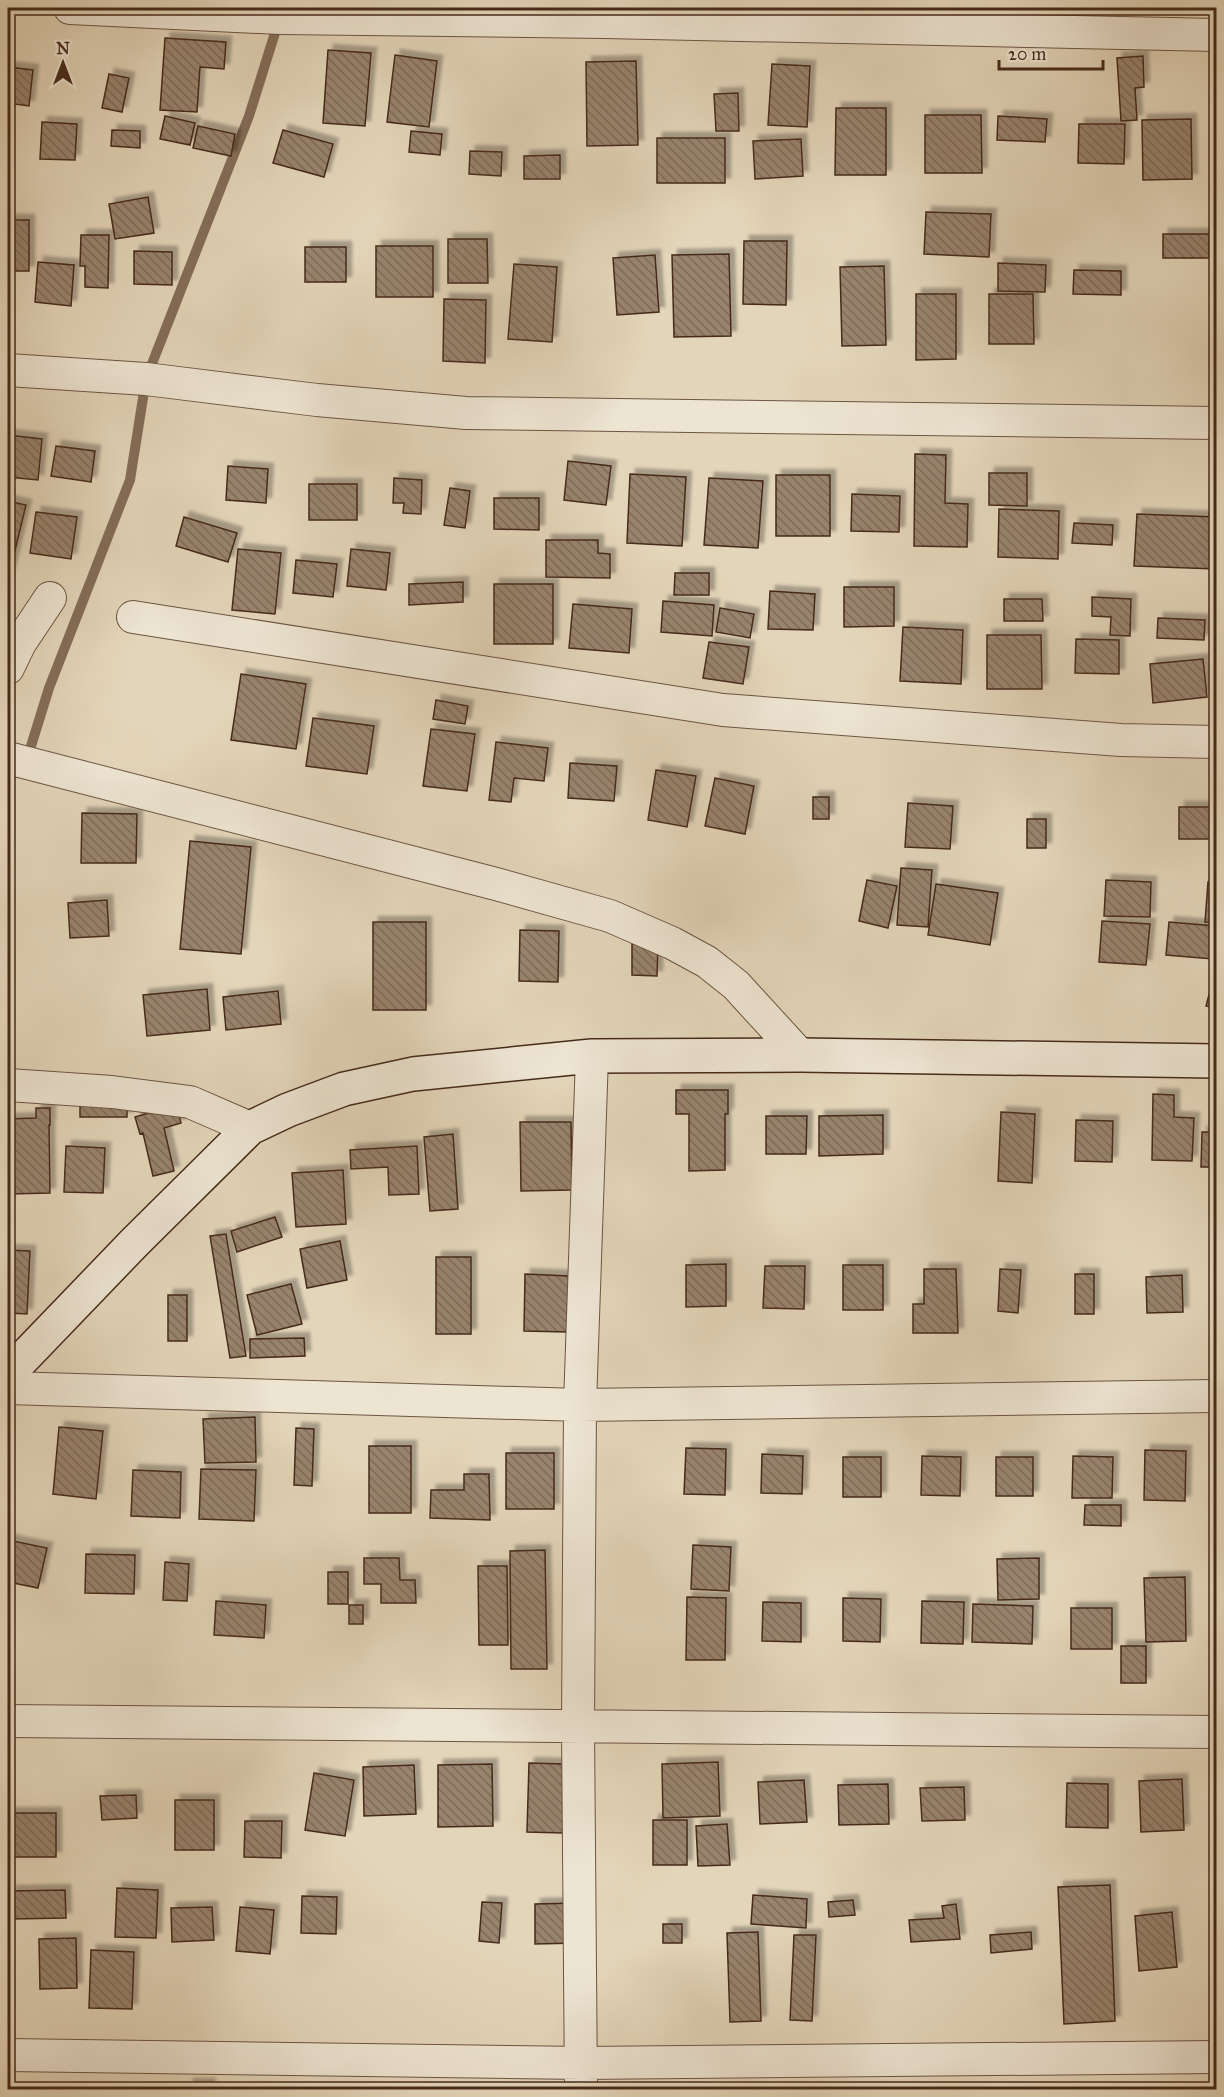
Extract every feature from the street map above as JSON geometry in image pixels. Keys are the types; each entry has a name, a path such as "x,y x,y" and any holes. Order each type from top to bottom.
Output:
{"street":[{"path":"70,8 280,18 616,22 1216,35"},
{"path":"8,370 146,379 316,400 466,413 1216,423"},
{"path":"8,668 50,598"},
{"path":"133,616 723,710 1109,739 1216,742"},
{"path":"8,758 610,916 672,943 707,962 736,985 800,1055"},
{"path":"8,1374 134,1243 250,1128 288,1110 344,1089 413,1074 592,1056 800,1055 1216,1061"},
{"path":"581,2076 578,1727 580,1405 592,1056"},
{"path":"8,1085 112,1092 190,1102 250,1128"},
{"path":"8,1388 580,1405 1216,1396"},
{"path":"8,1720 1216,1732"},
{"path":"8,2055 581,2076 1216,2057"}],"building":[{"path":"165,38 226,42 224,69 200,67 197,112 160,110"},
{"path":"328,50 371,53 365,126 323,123"},
{"path":"395,55 437,61 429,127 387,122"},
{"path":"1143,56 1144,87 1135,88 1137,120 1121,121 1117,58"},
{"path":"636,61 638,145 587,146 586,62"},
{"path":"772,64 810,66 807,127 768,125"},
{"path":"8,67 33,70 29,106 8,103"},
{"path":"109,74 129,78 122,112 102,108"},
{"path":"738,93 739,131 716,131 714,94"},
{"path":"836,108 886,108 886,175 835,175"},
{"path":"925,115 981,115 982,173 925,173"},
{"path":"165,116 195,123 190,145 160,139"},
{"path":"998,116 1047,119 1045,142 997,140"},
{"path":"1191,119 1192,179 1143,180 1142,120"},
{"path":"42,122 77,124 75,160 40,159"},
{"path":"1079,124 1125,124 1124,164 1078,163"},
{"path":"198,126 235,134 231,156 193,148"},
{"path":"112,130 140,131 140,148 111,146"},
{"path":"283,130 333,144 324,177 273,163"},
{"path":"411,131 442,134 440,155 409,152"},
{"path":"657,138 725,138 725,183 657,183"},
{"path":"801,139 803,176 755,179 753,141"},
{"path":"470,151 502,152 501,176 469,174"},
{"path":"560,155 560,179 524,179 524,156"},
{"path":"148,197 154,233 115,239 109,204"},
{"path":"926,212 991,214 989,257 924,254"},
{"path":"8,220 29,220 29,271 8,271"},
{"path":"1163,234 1209,234 1209,258 1163,258"},
{"path":"81,235 109,235 108,288 85,287 85,266 80,266"},
{"path":"448,239 487,239 488,283 448,283"},
{"path":"744,241 787,241 786,305 743,304"},
{"path":"376,246 433,246 433,297 376,297"},
{"path":"305,247 346,247 346,282 305,282"},
{"path":"134,251 172,252 172,285 134,284"},
{"path":"729,254 731,336 674,337 672,255"},
{"path":"655,255 659,312 617,315 613,258"},
{"path":"38,262 74,265 71,306 35,302"},
{"path":"998,263 1046,265 1045,292 998,291"},
{"path":"514,264 557,267 552,342 508,339"},
{"path":"884,266 886,345 842,346 840,267"},
{"path":"1074,270 1121,271 1121,295 1073,294"},
{"path":"916,294 956,294 956,359 916,360"},
{"path":"989,294 1033,294 1034,344 989,344"},
{"path":"444,299 486,300 485,363 443,361"},
{"path":"8,435 42,439 38,480 8,477"},
{"path":"56,446 95,451 91,482 51,476"},
{"path":"915,454 946,455 945,503 968,504 967,547 914,546"},
{"path":"568,461 611,466 606,505 564,500"},
{"path":"228,466 268,469 266,503 226,500"},
{"path":"989,473 1027,473 1027,506 989,505"},
{"path":"630,474 686,477 682,546 627,543"},
{"path":"776,475 830,475 830,536 776,536"},
{"path":"394,478 422,480 421,514 403,513 404,503 393,503"},
{"path":"709,478 763,481 758,548 704,545"},
{"path":"309,484 357,484 357,520 309,520"},
{"path":"450,488 470,491 465,528 444,525"},
{"path":"852,494 900,496 899,532 851,531"},
{"path":"494,498 539,498 539,530 494,529"},
{"path":"8,501 26,505 9,575 8,575"},
{"path":"999,509 1059,511 1058,559 998,557"},
{"path":"36,512 77,517 71,559 30,553"},
{"path":"1137,514 1216,517 1216,569 1134,566"},
{"path":"184,517 237,533 228,562 176,546"},
{"path":"1074,523 1113,525 1112,545 1072,543"},
{"path":"546,540 598,540 598,553 610,554 610,578 546,577"},
{"path":"238,549 281,553 275,614 232,610"},
{"path":"351,549 390,553 386,590 347,586"},
{"path":"296,560 337,564 333,597 293,593"},
{"path":"675,573 709,573 709,595 674,595"},
{"path":"463,582 463,602 409,605 409,584"},
{"path":"494,584 553,584 553,644 494,644"},
{"path":"844,587 894,587 894,626 844,627"},
{"path":"770,591 815,594 813,630 768,629"},
{"path":"1092,597 1131,599 1130,636 1110,635 1111,617 1092,616"},
{"path":"1004,599 1042,599 1043,621 1004,621"},
{"path":"663,601 714,605 712,636 661,632"},
{"path":"573,604 632,609 629,653 569,648"},
{"path":"720,608 754,614 750,638 716,632"},
{"path":"1158,618 1205,620 1204,640 1157,638"},
{"path":"903,627 963,630 961,684 900,681"},
{"path":"987,635 1041,635 1042,689 987,689"},
{"path":"1076,639 1119,640 1119,674 1075,673"},
{"path":"709,642 749,647 743,684 703,678"},
{"path":"1203,659 1207,697 1153,703 1150,664"},
{"path":"241,674 306,684 296,749 231,740"},
{"path":"436,700 468,706 465,724 433,719"},
{"path":"313,718 374,726 367,774 306,766"},
{"path":"431,729 475,734 467,791 423,786"},
{"path":"496,742 548,748 544,781 514,778 511,802 489,800"},
{"path":"570,763 617,766 614,801 568,798"},
{"path":"656,770 696,776 687,827 648,820"},
{"path":"715,778 754,786 745,834 705,826"},
{"path":"813,797 829,797 829,819 813,819"},
{"path":"908,803 953,806 950,849 905,847"},
{"path":"1179,807 1216,807 1216,839 1179,839"},
{"path":"82,813 137,814 136,863 81,863"},
{"path":"1027,819 1046,819 1046,848 1027,848"},
{"path":"190,841 251,847 241,954 180,949"},
{"path":"901,868 932,870 928,927 897,925"},
{"path":"867,880 897,886 888,928 859,921"},
{"path":"1106,880 1151,882 1150,917 1104,916"},
{"path":"1208,882 1216,882 1216,922 1205,922"},
{"path":"936,884 998,893 990,945 928,935"},
{"path":"107,900 109,936 70,938 68,903"},
{"path":"1102,921 1150,924 1146,965 1099,962"},
{"path":"373,922 426,922 426,1010 373,1010"},
{"path":"1169,922 1216,926 1213,959 1166,955"},
{"path":"520,930 559,931 558,982 519,981"},
{"path":"632,944 658,944 657,976 632,975"},
{"path":"1216,969 1216,1008 1206,1006"},
{"path":"207,989 210,1030 147,1036 143,995"},
{"path":"278,991 281,1024 226,1030 223,997"},
{"path":"676,1090 728,1090 728,1114 725,1114 725,1170 689,1171 689,1114 676,1114"},
{"path":"1153,1094 1174,1095 1174,1117 1194,1118 1192,1161 1152,1160"},
{"path":"80,1098 127,1098 127,1117 80,1117"},
{"path":"176,1105 181,1123 164,1128 174,1171 153,1176 143,1133 140,1134 135,1117"},
{"path":"36,1108 50,1108 50,1193 8,1194 8,1119 36,1118"},
{"path":"1001,1112 1035,1114 1032,1183 998,1181"},
{"path":"883,1115 883,1154 819,1156 819,1116"},
{"path":"766,1116 807,1116 806,1154 766,1154"},
{"path":"1076,1120 1113,1121 1112,1162 1075,1161"},
{"path":"520,1122 571,1122 572,1190 521,1191"},
{"path":"1202,1132 1216,1132 1216,1167 1201,1167"},
{"path":"453,1134 458,1209 430,1211 424,1137"},
{"path":"66,1146 105,1148 103,1193 64,1192"},
{"path":"417,1146 419,1194 389,1195 388,1167 351,1169 350,1150"},
{"path":"343,1170 346,1224 296,1227 292,1173"},
{"path":"275,1217 282,1237 237,1252 231,1231"},
{"path":"226,1234 246,1356 230,1358 210,1236"},
{"path":"340,1241 347,1280 307,1288 300,1249"},
{"path":"8,1250 30,1251 27,1314 8,1313"},
{"path":"436,1257 471,1257 471,1334 436,1334"},
{"path":"726,1264 726,1306 686,1307 686,1265"},
{"path":"843,1265 883,1265 883,1310 843,1310"},
{"path":"765,1266 805,1266 804,1309 763,1308"},
{"path":"924,1269 956,1269 958,1333 913,1333 913,1304 924,1304"},
{"path":"1000,1269 1021,1270 1018,1313 998,1311"},
{"path":"525,1274 569,1276 568,1332 524,1331"},
{"path":"1075,1274 1094,1274 1094,1314 1075,1314"},
{"path":"1182,1275 1183,1312 1147,1313 1146,1277"},
{"path":"291,1284 302,1324 257,1335 247,1295"},
{"path":"168,1295 187,1295 187,1341 168,1341"},
{"path":"304,1338 305,1356 250,1358 250,1339"},
{"path":"255,1417 256,1462 205,1463 203,1419"},
{"path":"59,1427 103,1431 96,1499 53,1494"},
{"path":"296,1428 314,1429 312,1486 294,1485"},
{"path":"369,1446 411,1446 411,1513 369,1513"},
{"path":"686,1448 726,1449 725,1495 684,1494"},
{"path":"1145,1450 1186,1451 1185,1501 1144,1500"},
{"path":"506,1453 554,1453 554,1509 506,1509"},
{"path":"762,1454 803,1456 802,1494 761,1493"},
{"path":"922,1456 961,1457 960,1496 921,1495"},
{"path":"1073,1456 1113,1457 1112,1498 1072,1498"},
{"path":"843,1457 881,1457 881,1497 843,1497"},
{"path":"996,1457 1033,1457 1033,1496 996,1496"},
{"path":"201,1469 256,1470 254,1521 199,1519"},
{"path":"133,1470 181,1472 180,1518 131,1516"},
{"path":"464,1474 489,1474 490,1520 430,1518 431,1490 464,1490"},
{"path":"1085,1505 1121,1505 1121,1526 1084,1525"},
{"path":"8,1540 47,1548 38,1588 8,1582"},
{"path":"693,1545 731,1547 729,1591 691,1589"},
{"path":"545,1550 547,1669 511,1669 510,1551"},
{"path":"86,1554 135,1555 134,1594 85,1593"},
{"path":"364,1558 399,1558 400,1580 415,1580 416,1603 381,1603 381,1584 364,1584"},
{"path":"1039,1558 1039,1599 998,1600 997,1559"},
{"path":"165,1562 189,1564 187,1601 163,1600"},
{"path":"478,1566 507,1566 508,1645 479,1645"},
{"path":"328,1572 348,1572 348,1604 328,1604"},
{"path":"1185,1577 1186,1641 1146,1642 1144,1578"},
{"path":"687,1597 726,1598 725,1660 686,1660"},
{"path":"843,1598 881,1599 880,1642 843,1641"},
{"path":"216,1601 266,1605 264,1638 214,1635"},
{"path":"922,1601 964,1602 963,1644 921,1643"},
{"path":"763,1602 801,1603 801,1642 762,1641"},
{"path":"973,1604 1033,1606 1032,1644 972,1642"},
{"path":"349,1605 363,1605 363,1624 349,1624"},
{"path":"1071,1608 1112,1608 1112,1649 1071,1649"},
{"path":"1121,1646 1146,1646 1146,1683 1121,1683"},
{"path":"718,1762 720,1816 663,1818 662,1764"},
{"path":"529,1763 565,1764 563,1833 527,1832"},
{"path":"492,1764 493,1826 438,1827 438,1765"},
{"path":"414,1765 416,1814 364,1816 363,1767"},
{"path":"314,1773 354,1780 345,1836 305,1830"},
{"path":"1182,1779 1184,1830 1141,1832 1139,1781"},
{"path":"804,1780 807,1822 760,1824 758,1782"},
{"path":"1067,1783 1108,1784 1108,1828 1066,1827"},
{"path":"888,1784 889,1824 839,1825 838,1785"},
{"path":"964,1787 965,1820 922,1821 920,1788"},
{"path":"136,1795 137,1818 102,1820 100,1796"},
{"path":"175,1800 214,1800 214,1850 175,1850"},
{"path":"8,1813 56,1813 56,1857 8,1857"},
{"path":"653,1820 687,1820 687,1865 653,1865"},
{"path":"245,1821 282,1821 281,1858 244,1857"},
{"path":"727,1824 730,1865 698,1866 696,1826"},
{"path":"1110,1885 1115,2021 1064,2024 1058,1887"},
{"path":"117,1888 158,1890 156,1938 115,1937"},
{"path":"65,1890 66,1918 11,1919 10,1891"},
{"path":"753,1895 807,1899 806,1928 751,1924"},
{"path":"302,1896 337,1897 336,1934 301,1933"},
{"path":"853,1900 855,1915 829,1917 828,1902"},
{"path":"482,1902 502,1903 499,1943 479,1941"},
{"path":"577,1903 578,1943 535,1944 535,1904"},
{"path":"956,1904 960,1939 911,1942 909,1920 944,1918 942,1906"},
{"path":"212,1907 214,1940 172,1942 171,1908"},
{"path":"240,1907 274,1910 270,1954 236,1951"},
{"path":"1172,1912 1177,1967 1139,1971 1135,1916"},
{"path":"663,1924 682,1924 682,1943 663,1943"},
{"path":"758,1932 761,2021 730,2022 727,1933"},
{"path":"1031,1932 1032,1949 991,1953 990,1935"},
{"path":"794,1935 816,1935 812,2021 790,2020"},
{"path":"76,1938 77,1988 40,1989 39,1939"},
{"path":"91,1950 134,1952 132,2009 89,2008"},
{"path":"188,2084 210,2084 209,2090 188,2090"}],"waterway":[{"path":"27,759 49,688 130,480 146,379 249,116 279,20"}]}
